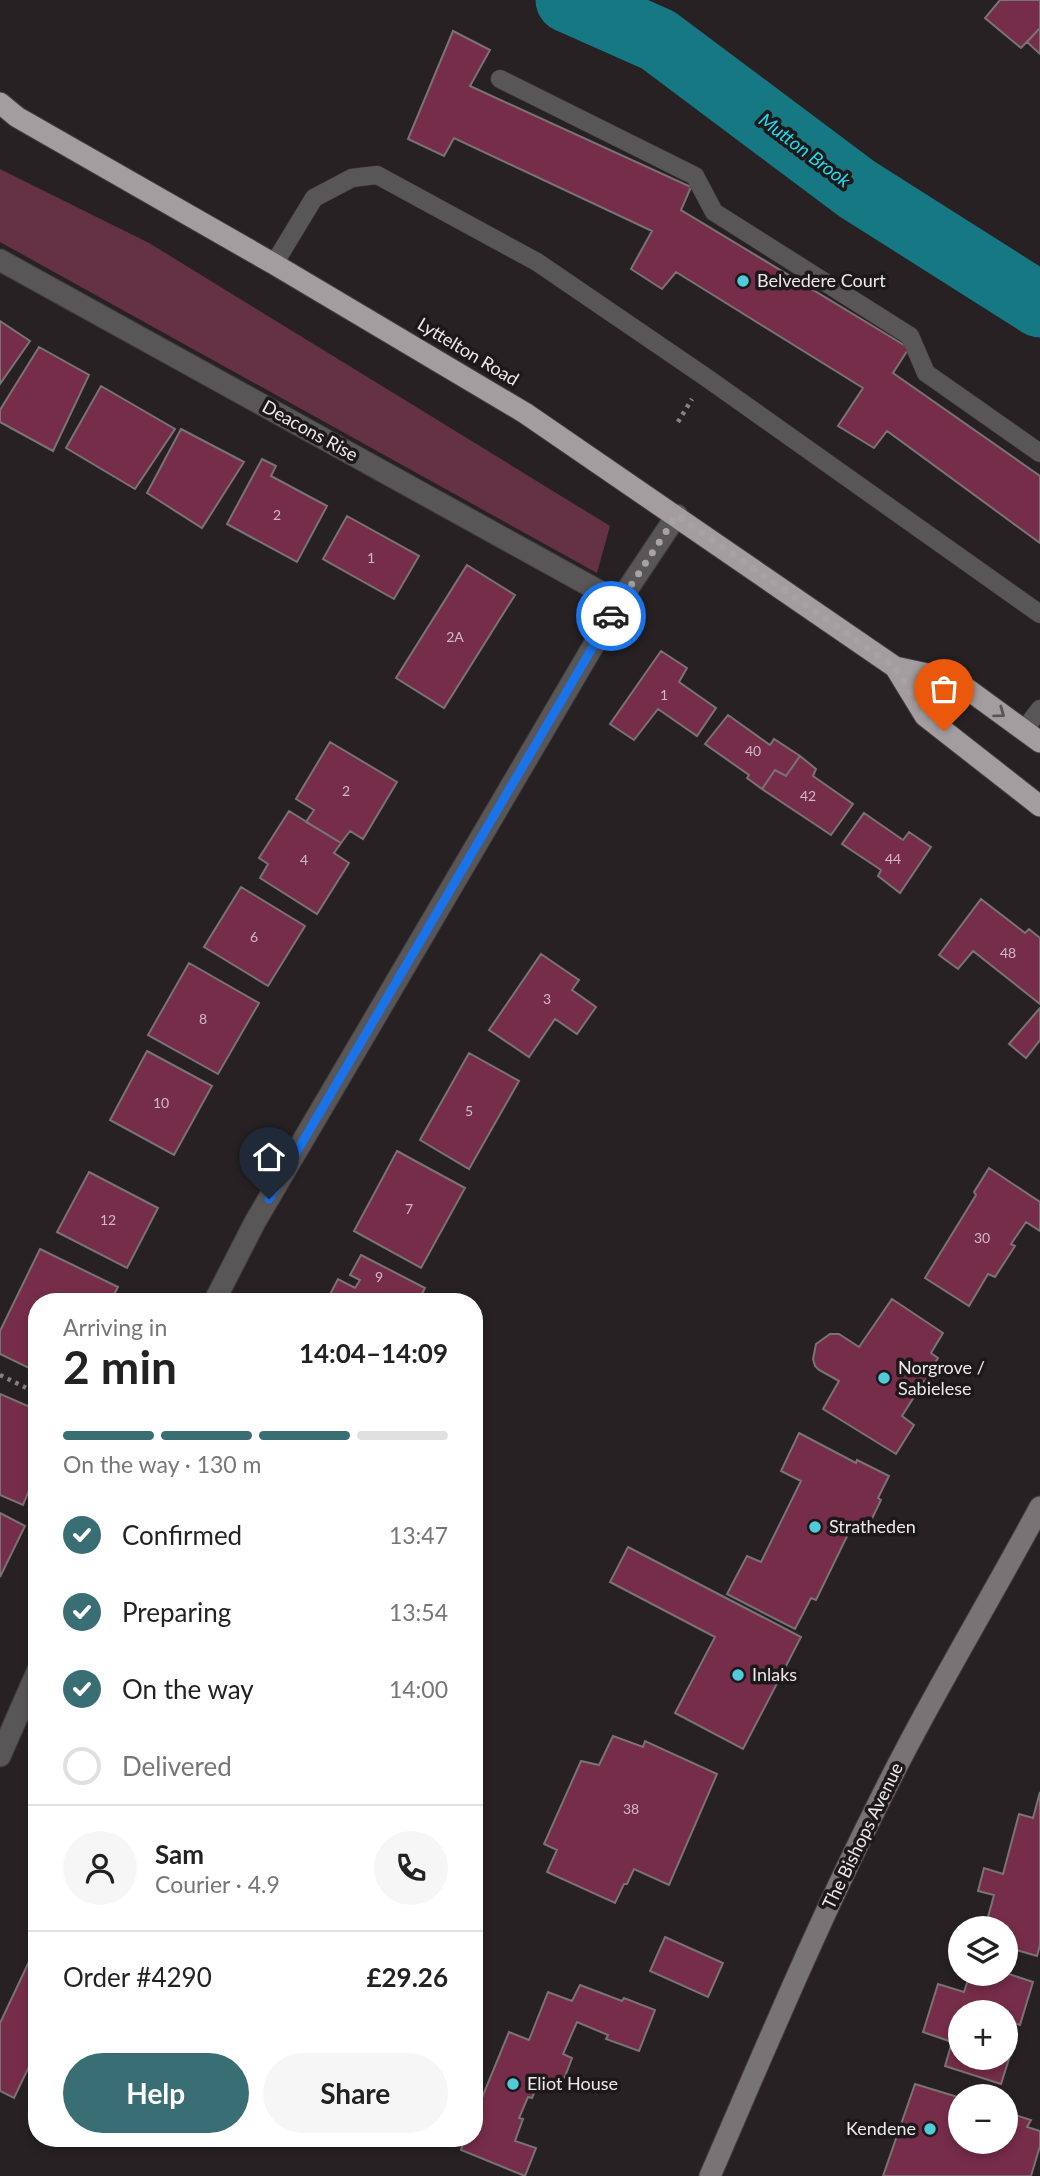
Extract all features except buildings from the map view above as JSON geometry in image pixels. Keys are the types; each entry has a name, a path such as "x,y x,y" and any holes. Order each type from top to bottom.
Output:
{"highway":[{"name":"Lyttelton Road","path":"0,103 8,116 274,264 525,413 895,667 955,680 1032,736"},
{"name":"Lyttelton Road","path":"895,667 925,716 1040,806"}],"street":[{"name":"Deacons Rise","path":"0,260 619,602"},
{"path":"219,1293 255,1222 619,602 677,515"},
{"name":"The Bishops Avenue","path":"710,2176 809,1947 874,1812 946,1674 1040,1507"},
{"path":"0,1756 28,1692"}],"lane":[{"path":"500,79 695,176 714,212 910,336 926,373 1040,453"},
{"path":"274,264 314,198 352,178 377,175 537,262 707,378 1040,614"},
{"path":"1032,736 1040,709"}],"path":[{"path":"677,422 694,397"},
{"path":"0,1375 28,1388"}],"shaded area":[{"path":"0,169 149,243 610,526 597,573 0,242"}],"waterway":[{"name":"Mutton Brook","path":"568,0 658,40 857,189 1040,305"}],"way so far":[{"path":"611,616 677,515 895,667 925,716 944,731"}],"place":[{"name":"Belvedere Court","path":"743,281"},
{"name":"Norgrove / Sabielese","path":"884,1378"},
{"name":"Stratheden","path":"815,1527"},
{"name":"Inlaks","path":"738,1675"},
{"name":"Eliot House","path":"513,2084"},
{"name":"Kendene","path":"930,2129"}],"route":[{"path":"269,1199 611,616"}]}
